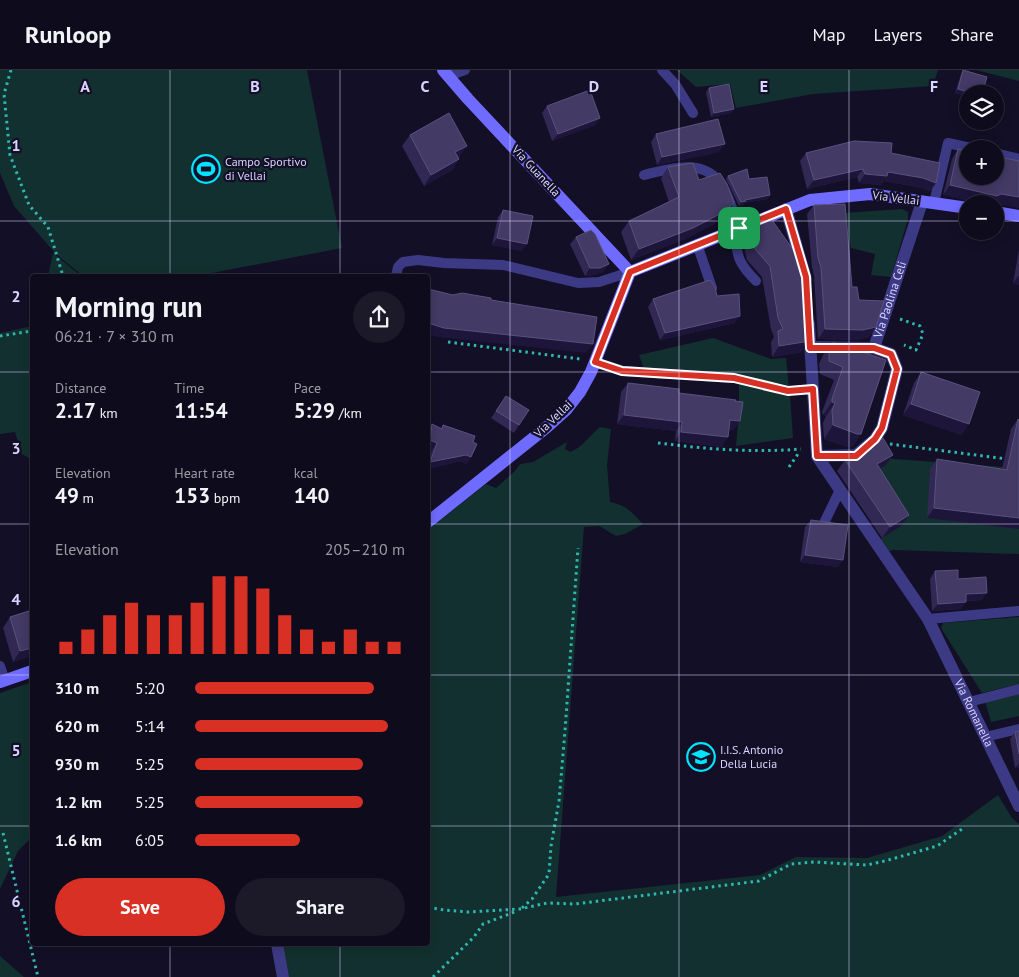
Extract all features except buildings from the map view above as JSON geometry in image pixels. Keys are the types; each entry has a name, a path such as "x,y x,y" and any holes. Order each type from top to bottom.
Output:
{"street":[{"name":"Via Guanella","path":"445,73 468,100 630,272"},
{"name":"Via Vellai","path":"430,520 566,410 580,392 595,362 630,272 810,200 870,194 959,207"},
{"name":"Via Paolina Celi","path":"817,456 856,456 875,439 882,428 897,369 891,354 874,348 928,202"},
{"path":"786,209 806,277 807,295"},
{"path":"1004,214 1019,216"},
{"path":"808,312 817,456"},
{"path":"810,348 874,348"},
{"name":"Via Romanella","path":"817,456 928,619 1019,806"},
{"path":"2,681 30,672"},
{"path":"277,946 282,977"}],"lane":[{"path":"445,73 466,70"},
{"path":"662,70 675,84 693,113"},
{"path":"928,202 948,143 959,145"},
{"path":"1004,155 1019,160"},
{"path":"644,175 682,167 700,168 712,174 723,187 736,229 738,259 742,267 756,281"},
{"path":"697,244 712,288"},
{"path":"396,274 398,267 403,262 418,260 503,265 578,283 599,282 630,272"},
{"path":"595,362 622,371 734,378"},
{"path":"825,521 840,490"},
{"path":"928,619 1019,611"},
{"path":"0,666 2,681"},
{"path":"969,702 1019,689"},
{"path":"985,736 1019,728"}],"path":[{"path":"11,70 4,94 10,155 29,205 48,227 62,274"},
{"path":"916,350 923,334 920,326"},
{"path":"0,336 30,331"},
{"path":"448,342 570,356 595,362"},
{"path":"734,378 788,391 813,389"},
{"path":"875,439 890,444 1010,459"},
{"path":"658,443 710,450 778,451 802,449 789,467"},
{"path":"434,977 474,937 483,924 520,909 532,899 549,874 564,741 578,548"},
{"path":"430,907 468,912 520,909 547,903 575,904 759,881 792,864 814,862 867,865 937,846 965,828"},
{"path":"3,833 30,944"},
{"path":"30,946 38,977"}],"green space":[{"name":"Campo Sportivo di Vellai","path":"0,70 307,70 342,248 206,274 81,274 56,254 14,206 0,173"},
{"path":"677,70 938,70 933,86 813,94 736,108 730,84 696,87"},
{"path":"976,70 1019,70 1019,81"},
{"path":"902,209 908,212 908,219 891,277 871,275 875,254 851,248 845,213"},
{"path":"53,253 79,274 48,274"},
{"path":"30,326 30,459 22,454 15,432 0,434 0,333"},
{"path":"713,338 771,359 786,358 789,388 736,375 644,369 639,355"},
{"path":"739,383 790,395 793,438 736,446"},
{"path":"600,427 611,429 607,465 610,502 625,507 643,524 625,534 616,536 599,526 584,527 556,897 760,875 796,857 867,858 942,836 998,795 1012,818 1019,824 1019,977 289,977 282,946 430,946 430,528 486,484 496,488 520,464 533,462 567,442 565,449 570,452 582,444"},
{"path":"881,458 1019,468 1019,554 893,550 887,552 879,540 901,526 870,475"},
{"path":"1019,617 1019,684 982,693 941,628 943,623"},
{"path":"30,683 30,839 18,851 0,889 0,693"},
{"path":"1019,692 1019,716 991,722 985,701"},
{"path":"0,956 24,977 0,977"}],"place":[{"name":"Campo Sportivo di Vellai","path":"206,169"},
{"name":"I.I.S. Antonio Della Lucia","path":"701,757"}],"route":[{"path":"786,209 806,277 810,348 874,348 891,354 897,369 882,428 873,440 856,456 817,456 813,389 788,391 734,378 622,371 595,362 630,272 739,228 786,209"}]}
